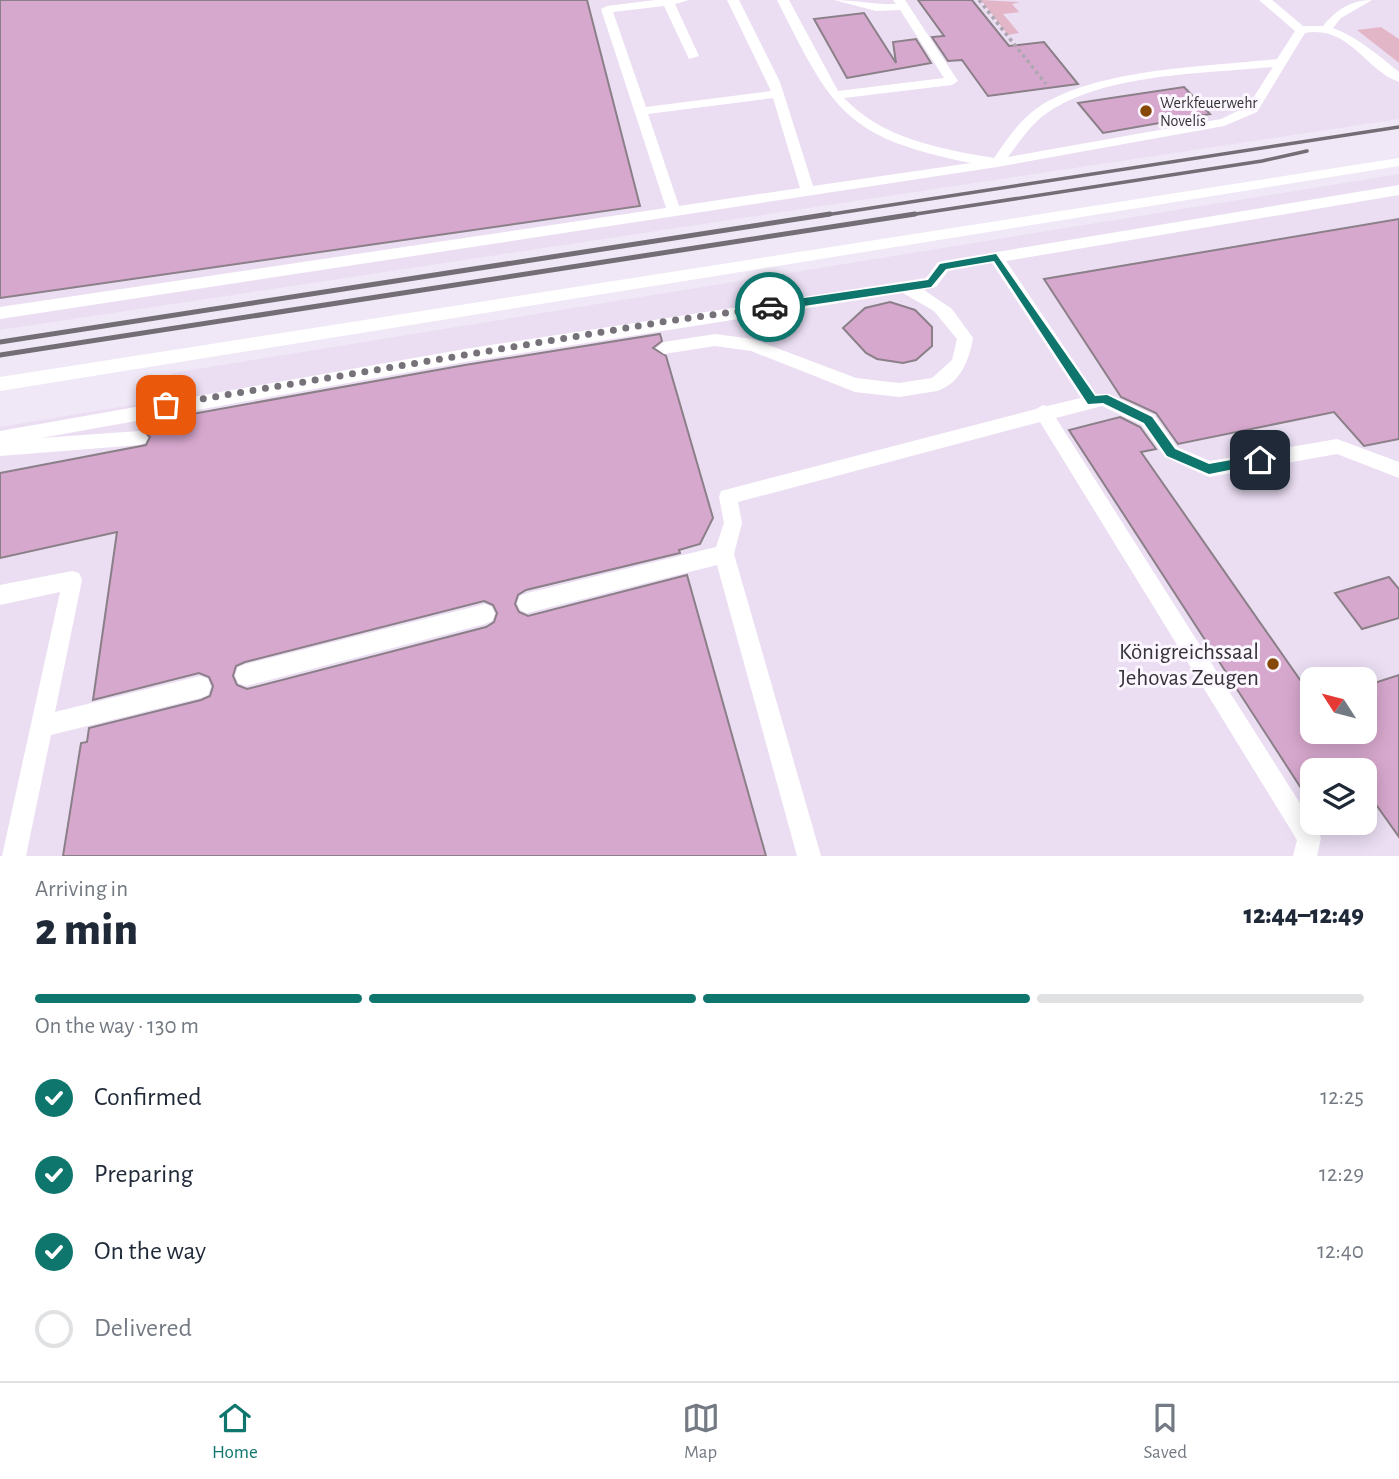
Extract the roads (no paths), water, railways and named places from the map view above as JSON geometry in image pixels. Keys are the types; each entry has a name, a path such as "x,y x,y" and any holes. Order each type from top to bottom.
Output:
{"lane":[{"path":"674,212 607,9 683,0"},
{"path":"733,0 778,94 808,192"},
{"path":"783,0 835,95 861,120 884,132 936,151 997,163"},
{"path":"835,95 952,81 901,3 876,8 840,0"},
{"path":"1265,0 1301,30"},
{"path":"1326,29 1337,16 1366,0"},
{"path":"668,2 693,56"},
{"path":"1,314 997,163 1224,122 1253,109 1301,30 1317,27 1343,36 1399,78"},
{"path":"997,163 1025,124 1059,101 1110,84 1282,62"},
{"path":"640,111 778,94"},
{"path":"0,384 1399,162"},
{"path":"0,438 140,410 600,332 931,283 943,266 1399,190"},
{"path":"996,257 1092,401"},
{"path":"664,348 715,340 753,345 855,385 899,390 937,383 960,363 965,338 950,315 931,298 905,287"},
{"path":"809,856 724,554 733,523 727,497 1043,412 1103,399 1148,420 1171,452 1209,469 1337,446 1399,470"},
{"path":"1043,412 1309,838 1305,856"},
{"path":"0,449 139,438"},
{"path":"527,603 724,554"},
{"path":"0,595 72,580 14,856"},
{"path":"246,675 485,614"},
{"path":"42,726 200,687"}],"railway":[{"path":"819,216 1399,127"},
{"path":"903,216 1262,161 1307,151"},
{"path":"0,342 830,214"},
{"path":"0,355 915,214"}],"place":[{"name":"Werkfeuerwehr Novelis","path":"1146,111"},
{"name":"Königreichssaal Jehovas Zeugen","path":"1273,664"}]}
